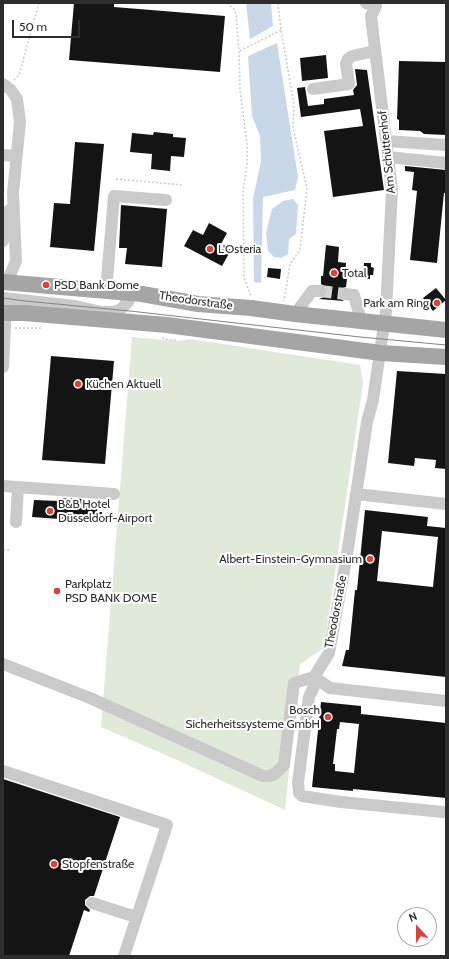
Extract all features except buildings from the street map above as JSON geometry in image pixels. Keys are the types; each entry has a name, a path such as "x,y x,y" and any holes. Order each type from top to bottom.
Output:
{"main road":[{"name":"Theodorstraße","path":"4,278 119,295 171,298 198,304 251,308 446,330"},
{"path":"167,325 165,314 168,309 174,306 198,304"},
{"path":"4,306 24,313 167,325 381,353 446,357"}],"street":[{"name":"Am Schüttenhof","path":"371,4 371,16 392,190 385,324"},
{"path":"313,89 349,84 346,64 348,59 352,56 375,51"},
{"path":"3,366 4,278 16,261 13,193 9,179 16,156 20,122 19,108 14,94 5,85"},
{"path":"386,141 446,145"},
{"path":"3,155 16,156"},
{"path":"388,157 446,163"},
{"path":"3,242 10,201 13,193"},
{"path":"4,306 75,306 102,312 120,310 114,196 166,200"},
{"path":"296,314 318,289"},
{"path":"349,292 361,321"},
{"path":"119,295 130,307 128,318 119,322"},
{"name":"Theodorstraße","path":"385,324 373,400 367,422 347,554 329,653 309,697 298,783 302,796 341,802 443,812"},
{"path":"3,486 114,494"},
{"path":"16,522 18,487"},
{"path":"356,494 446,504"},
{"path":"3,664 90,698 256,774 269,776 275,774 284,765 294,684 316,679 330,688 446,700"},
{"path":"3,771 167,825 124,956"},
{"path":"92,903 136,916"}],"path":[{"path":"5,85 19,75 39,3"},
{"path":"227,3 234,9 236,14 241,100 247,144 247,164 243,192 244,278 252,298 251,308"},
{"path":"278,3 281,30 294,105 293,128 307,188 300,250 290,264 284,298"},
{"path":"239,51 281,30"},
{"path":"116,179 183,185"},
{"path":"3,550 10,550"}],"shaded area":[{"path":"132,337 177,341 190,339 360,365 363,383 324,648 300,664 285,810 101,727"}],"water":[{"path":"246,3 271,3 273,26 250,39"},
{"path":"277,43 298,177 295,190 263,197 261,283 254,282 253,199 261,161 260,136 252,116 248,56"},
{"path":"293,199 298,205 296,234 289,239 288,254 281,258 274,257 268,251 266,233 272,209 283,201"}],"tunnel":[{"path":"320,291 345,294"}],"tram line":[{"path":"3,298 446,345"}],"place":[{"name":"L'Osteria","path":"210,249"},
{"name":"Total","path":"334,273"},
{"name":"PSD Bank Dome","path":"46,285"},
{"name":"Park am Ring","path":"437,303"},
{"name":"Küchen Aktuell","path":"78,384"},
{"name":"B&B Hotel Düsseldorf-Airport","path":"50,511"},
{"name":"Albert-Einstein-Gymnasium","path":"370,559"},
{"name":"Parkplatz PSD BANK DOME","path":"57,591"},
{"name":"Bosch Sicherheitssysteme GmbH","path":"328,717"},
{"name":"Stopfenstraße","path":"54,864"}]}
